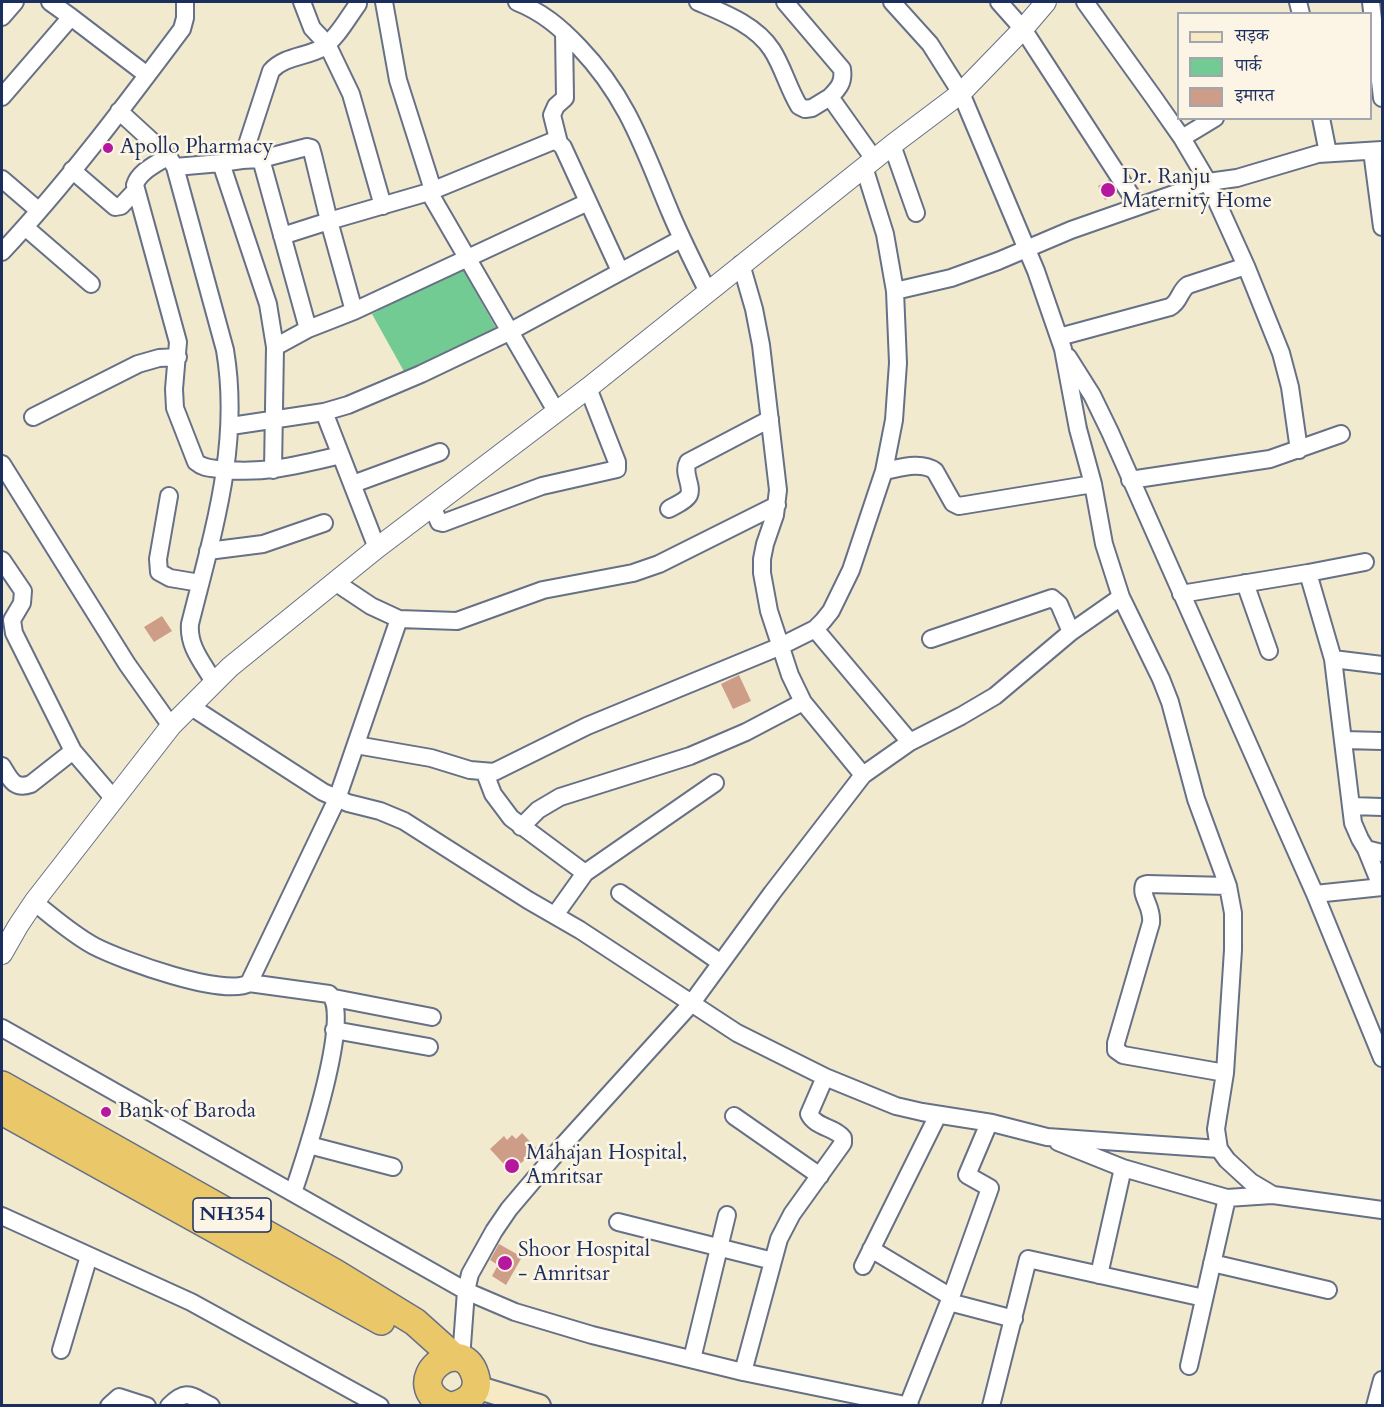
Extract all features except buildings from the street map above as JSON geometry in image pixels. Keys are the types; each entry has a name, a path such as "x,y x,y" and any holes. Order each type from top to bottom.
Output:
{"highway":[{"name":"NH354","path":"2,1085 335,1273 415,1322 451,1360"},
{"name":"NH354","path":"2,1111 415,1342 451,1360 470,1366 476,1376 453,1402"},
{"path":"451,1360 431,1371 428,1382 431,1393 453,1402"}],"main road":[{"path":"453,1402 539,1406"}],"street":[{"path":"2,17 15,2"},
{"path":"50,2 147,75"},
{"path":"302,2 312,28 327,44 351,94 383,206"},
{"path":"242,160 271,70 283,61 327,44 356,2"},
{"path":"384,2 398,80 431,191 466,258 556,411"},
{"path":"517,2 540,13 564,32 600,70 622,102 681,239 708,292"},
{"path":"698,2 722,6 765,41 773,51 799,106 805,109 812,108 839,89 842,82 842,69 785,2"},
{"path":"892,2 930,44 960,93 1028,249 1061,343 1104,544 1121,597 1170,702 1196,800 1228,886 1233,913 1233,950 1225,1073 1216,1130 1219,1149 1227,1160 1251,1182 1273,1195"},
{"path":"999,2 1023,29 1138,206"},
{"path":"2,954 34,902 114,799 171,726 214,682 377,548 588,388 741,264 960,93 1023,29 1046,2"},
{"path":"1084,2 1182,138 1208,182 1281,353 1290,387 1299,450"},
{"path":"1371,2 1383,98"},
{"path":"2,252 72,170 182,29 187,3"},
{"path":"2,98 71,17"},
{"path":"564,32 565,98 556,106 552,115 559,143 620,271"},
{"path":"356,746 430,758 470,771 485,773 502,769 587,726 781,646 814,628 831,611 851,570 884,471 894,420 898,363 895,291 869,163 830,97"},
{"path":"119,111 171,162 225,350 230,378 231,426 225,470 189,634 196,653 214,682"},
{"path":"1182,138 1212,120"},
{"path":"1321,120 1328,153"},
{"path":"282,236 431,191 547,142 559,143"},
{"path":"892,145 916,213"},
{"path":"341,455 273,470 225,470 201,467 196,462 176,408 174,389 178,357 176,333 136,190 137,179 171,162 221,163 261,159 307,147 311,148 354,310"},
{"path":"895,291 938,282 1028,249 1071,230 1208,182 1237,178 1309,156 1328,153 1377,150 1383,227"},
{"path":"261,159 308,328"},
{"path":"221,163 268,304 275,347 273,470"},
{"path":"72,170 116,207 121,206 136,190"},
{"path":"2,179 38,210"},
{"path":"275,347 308,328 354,310 588,202"},
{"path":"25,226 91,284"},
{"path":"231,426 324,412 348,405 421,374 511,331 681,239"},
{"path":"741,264 758,325 778,490 777,505 765,544 762,573 769,611 790,675 803,702 863,775"},
{"path":"1061,343 1170,306 1177,301 1181,291 1188,285 1245,266"},
{"path":"1061,343 1092,395 1315,894 1383,1058"},
{"path":"33,417 138,364 159,358 178,357"},
{"path":"432,506 439,522 442,523 542,486 617,470 617,462 588,388"},
{"path":"324,412 377,548"},
{"path":"669,510 688,497 685,470 688,462 770,418"},
{"path":"1130,480 1252,462 1299,450 1341,434"},
{"path":"352,484 440,452"},
{"path":"2,464 127,664 171,726"},
{"path":"884,471 922,466 931,468 936,471 953,503 959,506 1093,484"},
{"path":"169,496 158,559 159,572 170,578 200,583"},
{"path":"334,582 371,606 399,619 457,621 543,590 633,573 659,564 777,505"},
{"path":"208,551 263,544 324,523"},
{"path":"2,560 23,591 22,603 12,620 14,633 73,751 114,799"},
{"path":"1181,594 1365,562"},
{"path":"1308,573 1333,659 1353,823 1359,839 1374,851 1382,886 1315,894"},
{"path":"1245,583 1269,651"},
{"path":"451,1360 470,1274 509,1209 565,1143 692,1004 829,817 863,775 910,742 988,701 1071,633 1121,597"},
{"path":"931,639 1053,598 1059,604 1071,633"},
{"path":"249,982 336,799 399,619"},
{"path":"814,628 910,742"},
{"path":"1333,659 1383,665"},
{"path":"521,826 538,810 560,796 690,756 746,732 803,702"},
{"path":"190,706 298,777 336,799 380,811 404,821 756,1044 825,1077 896,1106 989,1123 1047,1137 1123,1168 1227,1198 1273,1195 1383,1210"},
{"path":"1344,740 1383,741"},
{"path":"2,766 13,783 19,787 26,786 73,751"},
{"path":"485,773 493,794 502,807 521,826 585,873"},
{"path":"555,915 585,873 715,783"},
{"path":"1351,806 1383,807"},
{"path":"1225,1073 1119,1053 1116,1050 1116,1043 1151,923 1151,911 1142,893 1144,885 1228,886"},
{"path":"620,893 721,963"},
{"path":"34,902 93,945 116,956 171,975 238,987 249,982 329,994 334,998 432,1017"},
{"path":"293,1193 323,1092 334,1030 336,1005 334,998"},
{"path":"2,1028 465,1292 551,1324 743,1372 909,1405 990,1188 968,1175 989,1123"},
{"path":"334,1030 429,1047"},
{"path":"743,1372 785,1225 840,1149 843,1138 840,1133 816,1122 809,1114 825,1077"},
{"path":"863,1266 938,1115"},
{"path":"734,1116 820,1176"},
{"path":"1047,1137 1219,1149"},
{"path":"309,1145 393,1167"},
{"path":"1099,1275 1123,1168"},
{"path":"1189,1366 1227,1198"},
{"path":"692,1359 728,1215"},
{"path":"2,1216 191,1302 380,1406"},
{"path":"618,1222 773,1261"},
{"path":"871,1249 950,1299 1014,1319"},
{"path":"62,1350 89,1256"},
{"path":"991,1406 1028,1259 1204,1298"},
{"path":"1212,1263 1328,1290"},
{"path":"1375,1406 1383,1380"},
{"path":"169,1406 177,1397 190,1395 211,1406"},
{"path":"109,1406 119,1397 147,1406"}],"green space":[{"path":"461,266 497,330 406,375 372,314"}],"place":[{"name":"Apollo Pharmacy","path":"108,148"},
{"name":"Dr. Ranju Maternity Home","path":"1108,190"},
{"name":"Bank of Baroda","path":"106,1112"},
{"name":"Mahajan Hospital, Amritsar","path":"512,1166"},
{"name":"Shoor Hospital - Amritsar","path":"505,1263"}]}
